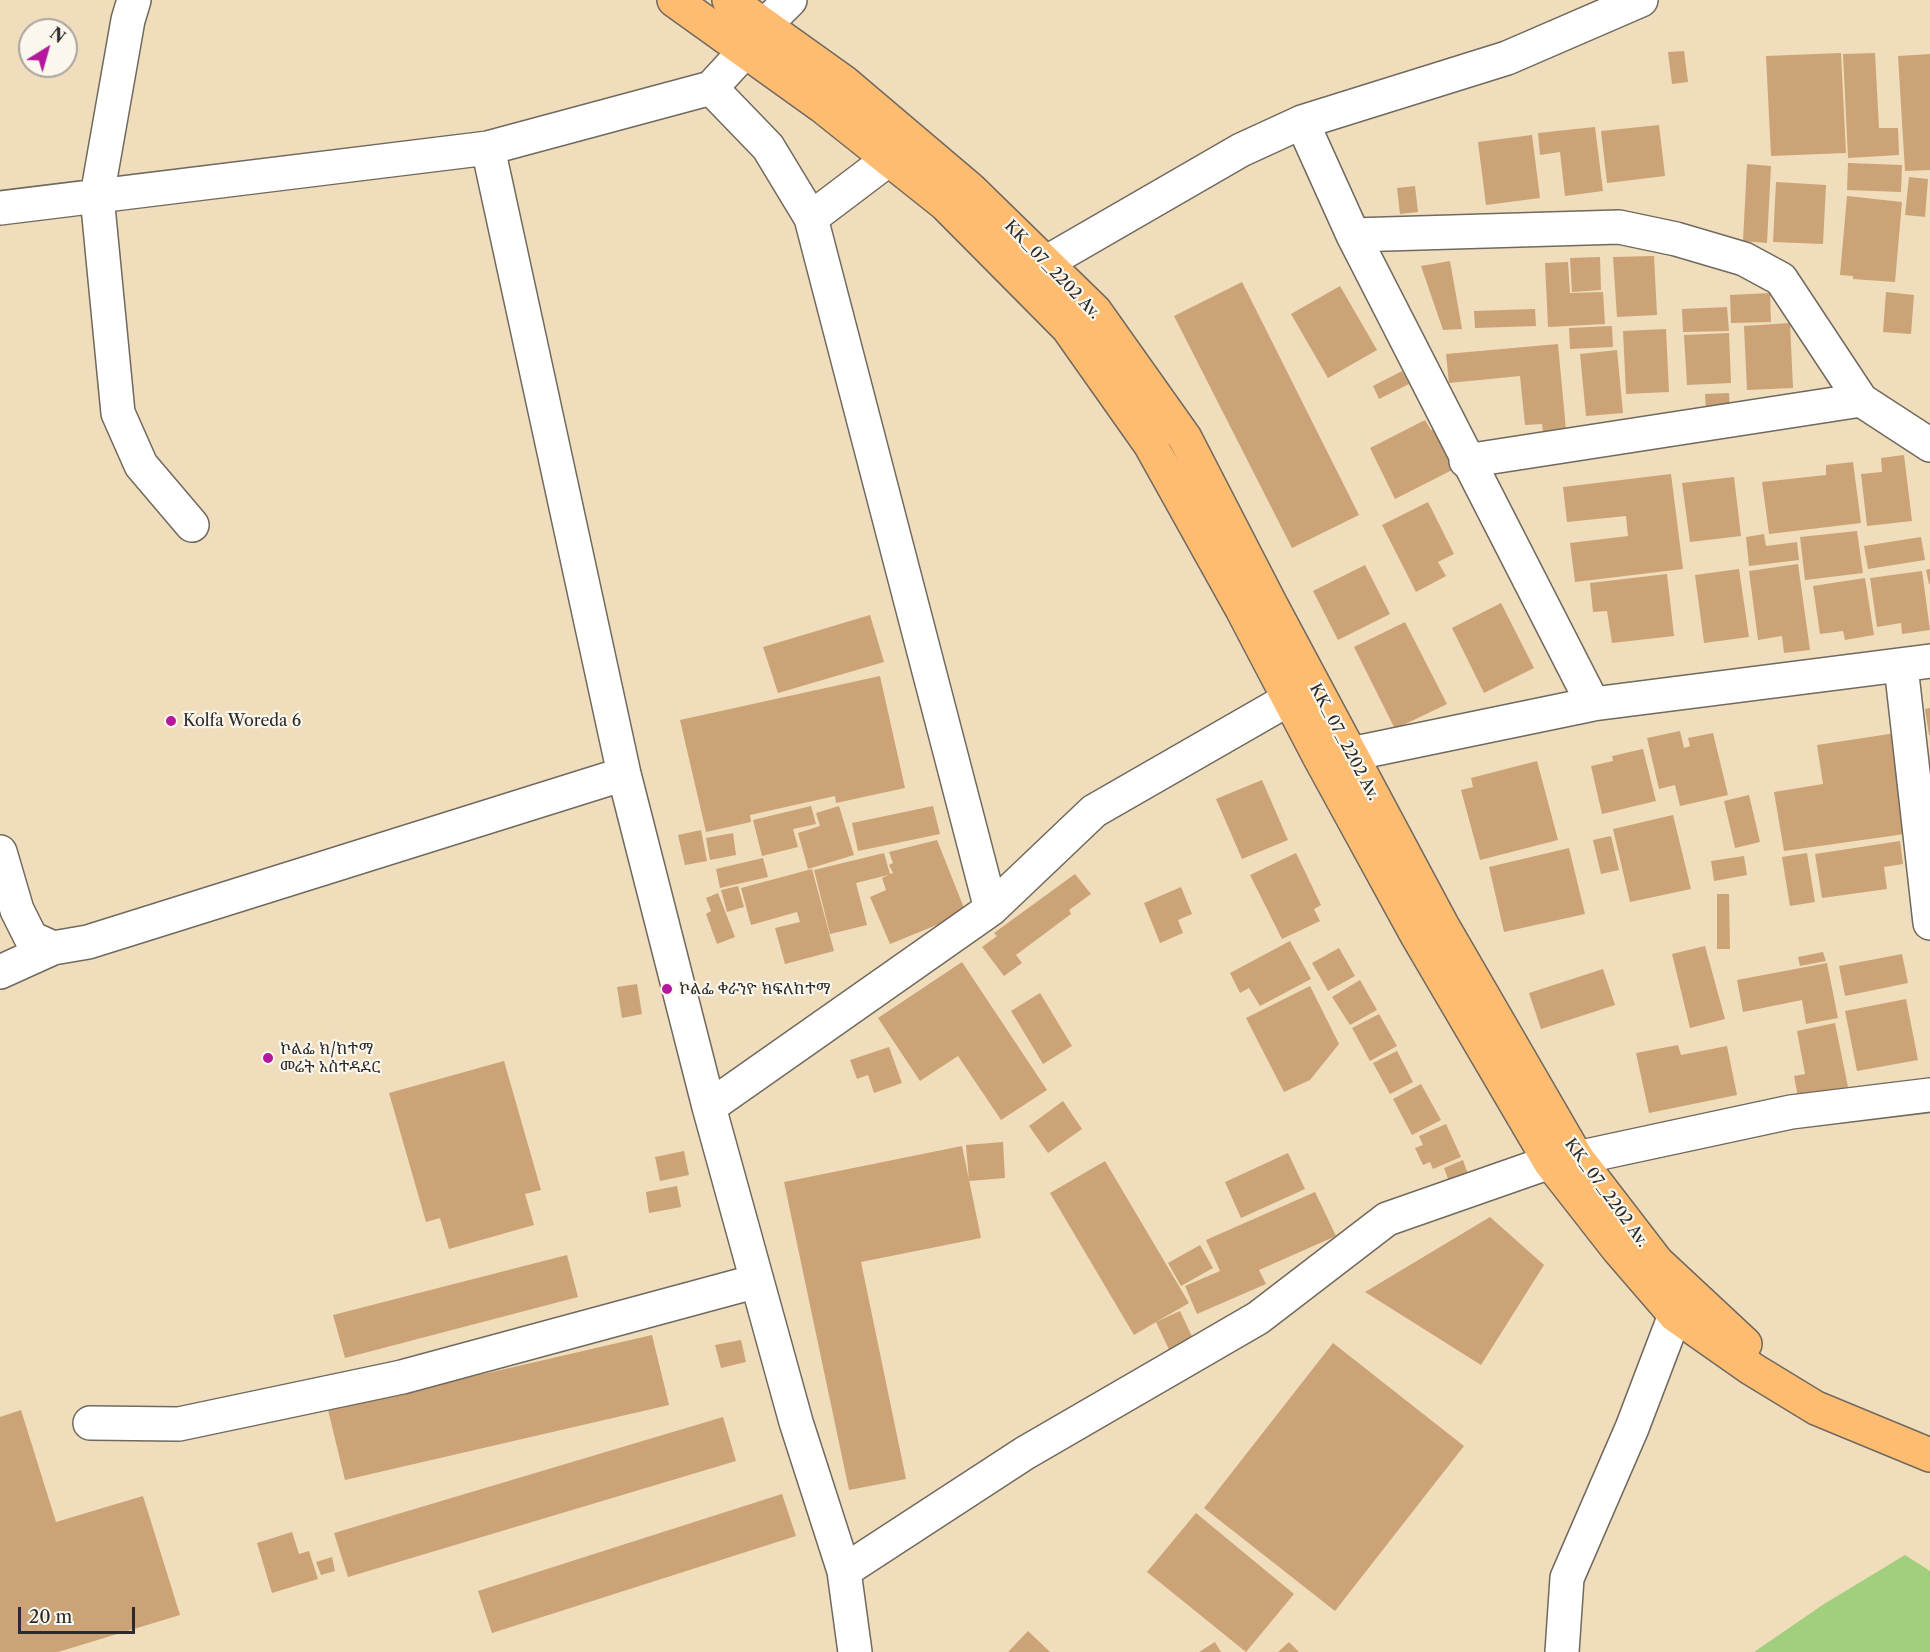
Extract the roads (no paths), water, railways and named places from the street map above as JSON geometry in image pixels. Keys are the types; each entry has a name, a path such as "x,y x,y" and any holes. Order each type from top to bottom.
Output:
{"main road":[{"path":"674,0 889,159 945,204 1068,328 1150,444 1242,609 1418,937 1564,1160 1618,1249 1675,1315 1752,1369 1816,1408 1930,1455"},
{"name":"KK_07_2202 Av.","path":"729,0 854,91 970,189 1095,311 1185,438 1564,1160 1657,1262 1752,1351 1841,1402 1930,1438"}],"street":[{"path":"134,0 128,20 97,196 118,413 141,465 192,525"},
{"path":"765,25 790,0"},
{"path":"1047,262 1241,150 1302,122 1507,58 1641,0"},
{"path":"0,208 488,148 711,88 745,51"},
{"path":"711,88 768,147 811,218 991,909"},
{"path":"1302,122 1353,235 1466,461 1593,704"},
{"path":"488,148 624,774 709,1107 757,1281 796,1422 844,1571 855,1652"},
{"path":"811,218 889,159"},
{"path":"1353,235 1619,227 1676,239 1744,259 1781,279 1861,399 1930,445"},
{"path":"1466,461 1861,399"},
{"path":"1351,754 1593,704 1916,664 1930,923"},
{"path":"709,1107 991,909 1094,811 1289,699"},
{"path":"0,972 52,948 88,942 624,774"},
{"path":"0,852 17,910 32,938 52,948"},
{"path":"844,1571 1025,1453 1258,1318 1387,1219 1564,1160 1791,1112 1930,1095"},
{"path":"90,1423 179,1424 312,1394 402,1377 757,1281"},
{"path":"1562,1652 1567,1578 1632,1428 1675,1315"}],"place":[{"name":"Kolfa Woreda 6","path":"171,721"},
{"name":"ኮልፌ ቀራንዮ ክፍለከተማ","path":"667,989"},
{"name":"ኮልፌ ክ/ከተማ መሬት አስተዳደር","path":"268,1058"}]}
